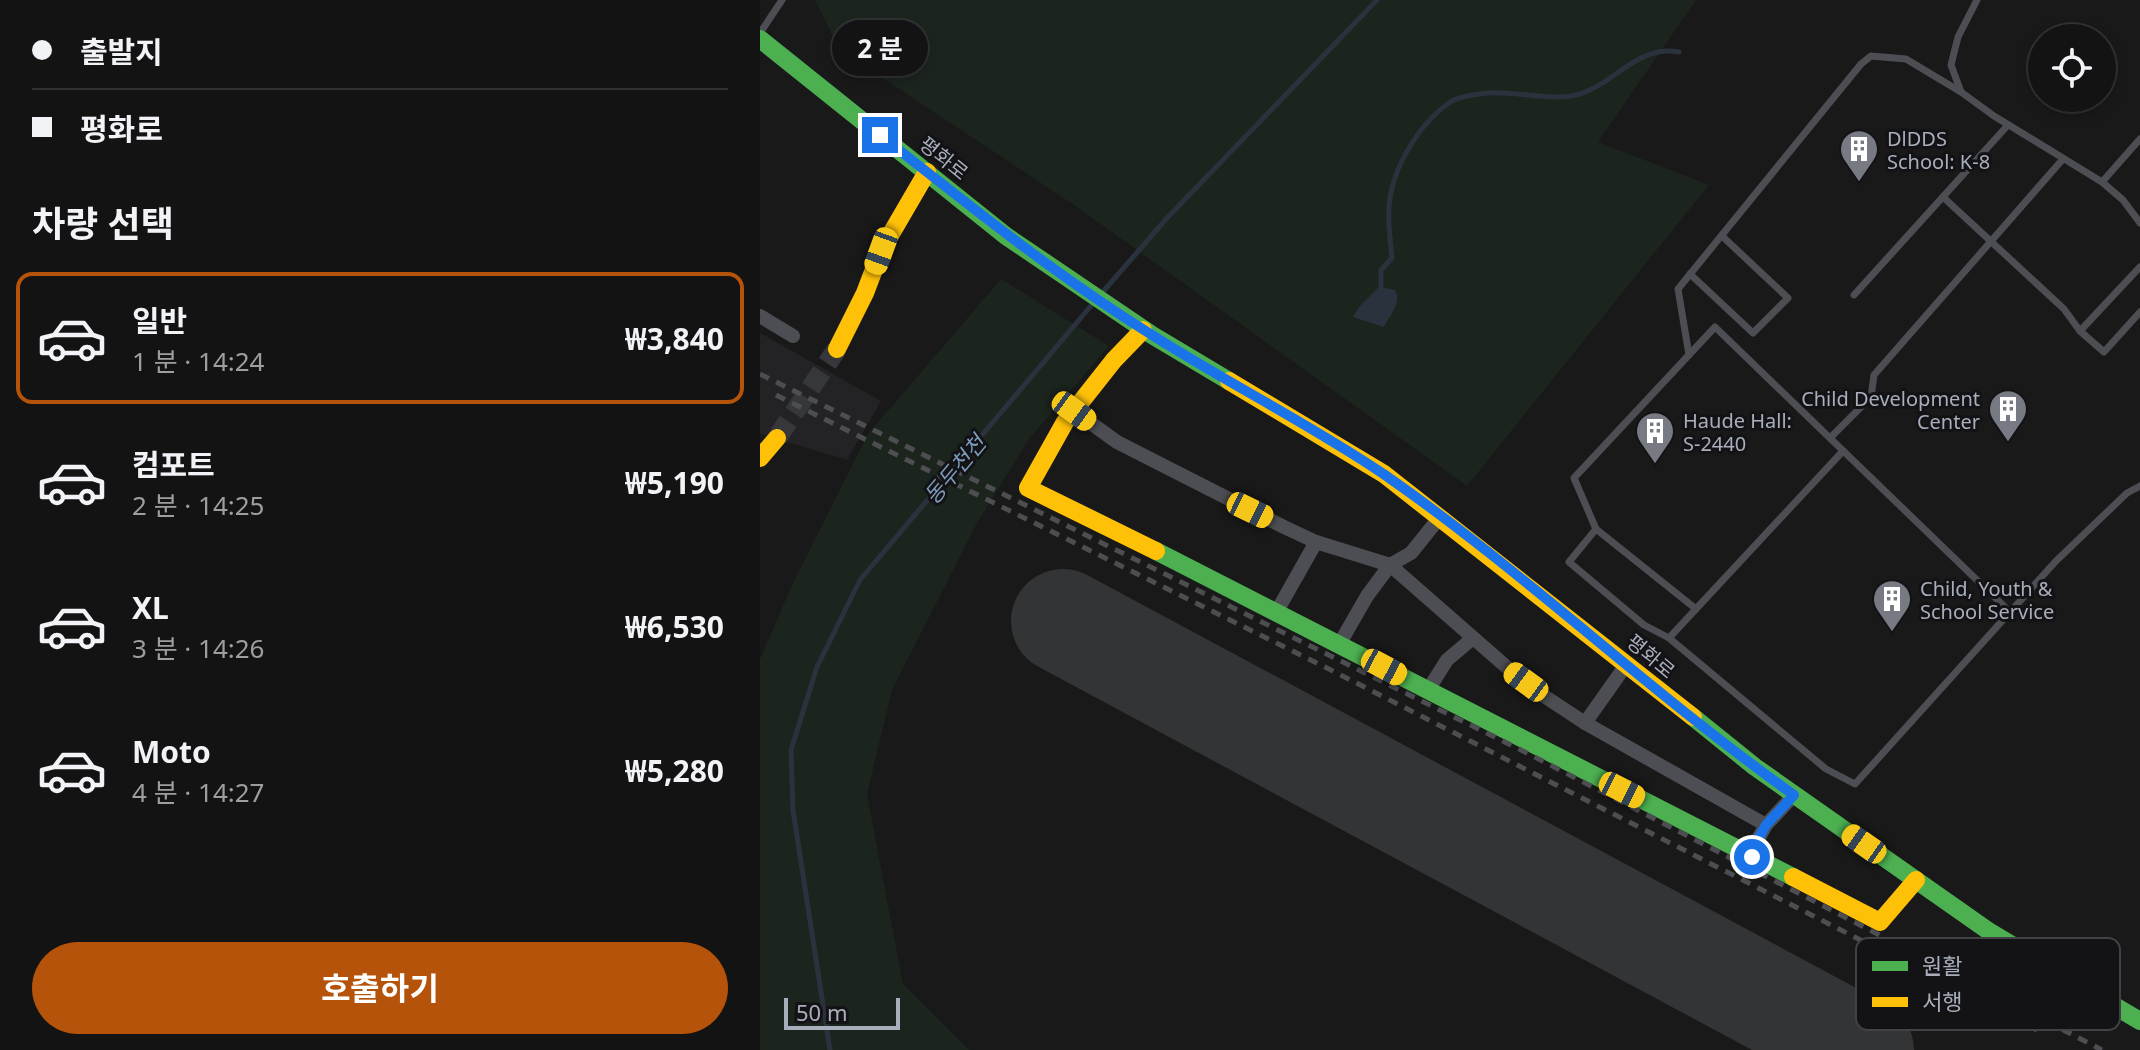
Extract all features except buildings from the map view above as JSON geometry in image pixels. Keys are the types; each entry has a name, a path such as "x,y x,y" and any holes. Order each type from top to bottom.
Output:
{"main road":[{"name":"평화로","path":"760,36 1026,250 1139,327 1384,474 1583,628 1704,728 1794,795 2001,938"},
{"path":"837,349 859,307 881,251 927,172"},
{"path":"1139,327 1074,411 1028,488 1340,643 1880,922 1916,880"},
{"name":"평화로","path":"2120,1010 2140,1021"}],"street":[{"path":"760,316 793,336"},
{"path":"1074,411 1117,442 1316,542 1390,565 1510,670 1585,723 1766,825"},
{"path":"1340,643 1367,596 1390,565 1411,553 1440,517"},
{"path":"1277,611 1316,542"},
{"path":"1428,690 1447,660 1473,638"},
{"path":"1585,723 1626,665"},
{"path":"1749,855 1766,825 1794,795"}],"lane":[{"path":"760,36 782,0"},
{"path":"1961,92 1951,65 1958,37 1977,0"},
{"path":"1689,355 1678,289 1861,64 1871,56 1906,59 1961,92 2008,125 2102,182 2123,200 2140,223"},
{"path":"1854,295 2008,125"},
{"path":"2102,182 2140,139"},
{"path":"1830,438 1871,397 1874,375 2063,159"},
{"path":"1943,197 2064,309 2080,331 2104,352 2140,312"},
{"path":"1690,274 1753,333 1788,298 1722,236"},
{"path":"2080,331 2140,267"},
{"path":"1696,609 1596,529 1574,478 1715,327 2010,612"},
{"path":"1669,638 1843,451"},
{"path":"1596,529 1569,562 1644,625 1669,638 1826,769 1855,784 2056,561 2127,493 2140,486"}],"shaded area":[{"path":"815,0 1696,0 1598,142 1709,185 1467,486 1074,205 839,49"},
{"path":"1001,279 1109,346 1029,439 977,523 892,690 867,794 903,984 969,1050 760,1050 760,659 792,585 868,434"},
{"path":"1379,287 1395,290 1397,295 1394,309 1384,327 1353,317"},
{"path":"760,333 881,401 847,460 760,434"}],"waterway":[{"name":"동두천천","path":"1101,294 1167,218 1377,0"},
{"path":"1381,291 1381,270 1392,258 1389,212 1393,184 1412,143 1441,109 1456,99 1484,93 1558,97 1580,94 1639,59 1665,51 1679,52"},
{"name":"동두천천","path":"830,1050 793,810 791,750 817,667 860,580 1095,301"}],"runway":[{"path":"1063,621 1862,1050"}],"tunnel":[{"path":"777,438 837,349"}],"railway":[{"path":"760,374 1529,754 1885,938"},
{"path":"776,395 1325,667 1857,938"},
{"path":"2063,1030 2102,1050"}],"traffic: fast":[{"path":"760,39 1006,236 1152,335 1229,381"},
{"path":"1156,551 1793,877"},
{"path":"1693,717 1755,767 2000,938"},
{"path":"2120,1009 2140,1021"}],"traffic: slow":[{"path":"837,349 865,293 881,251 927,172"},
{"path":"1143,330 1114,360 1065,422 1028,488 1156,551"},
{"path":"1229,381 1384,474 1693,717"},
{"path":"760,458 777,438"},
{"path":"1793,877 1880,922 1916,880"}],"place":[{"name":"DlDDS School: K-8","path":"1859,183"},
{"name":"Child Development Center","path":"2008,443"},
{"name":"Haude Hall: S-2440","path":"1655,465"},
{"name":"Child, Youth & School Service","path":"1892,633"}],"route":[{"path":"880,135 1006,236 1143,330 1384,474 1583,628 1704,728 1794,795 1766,825 1749,855 1752,857"}]}
